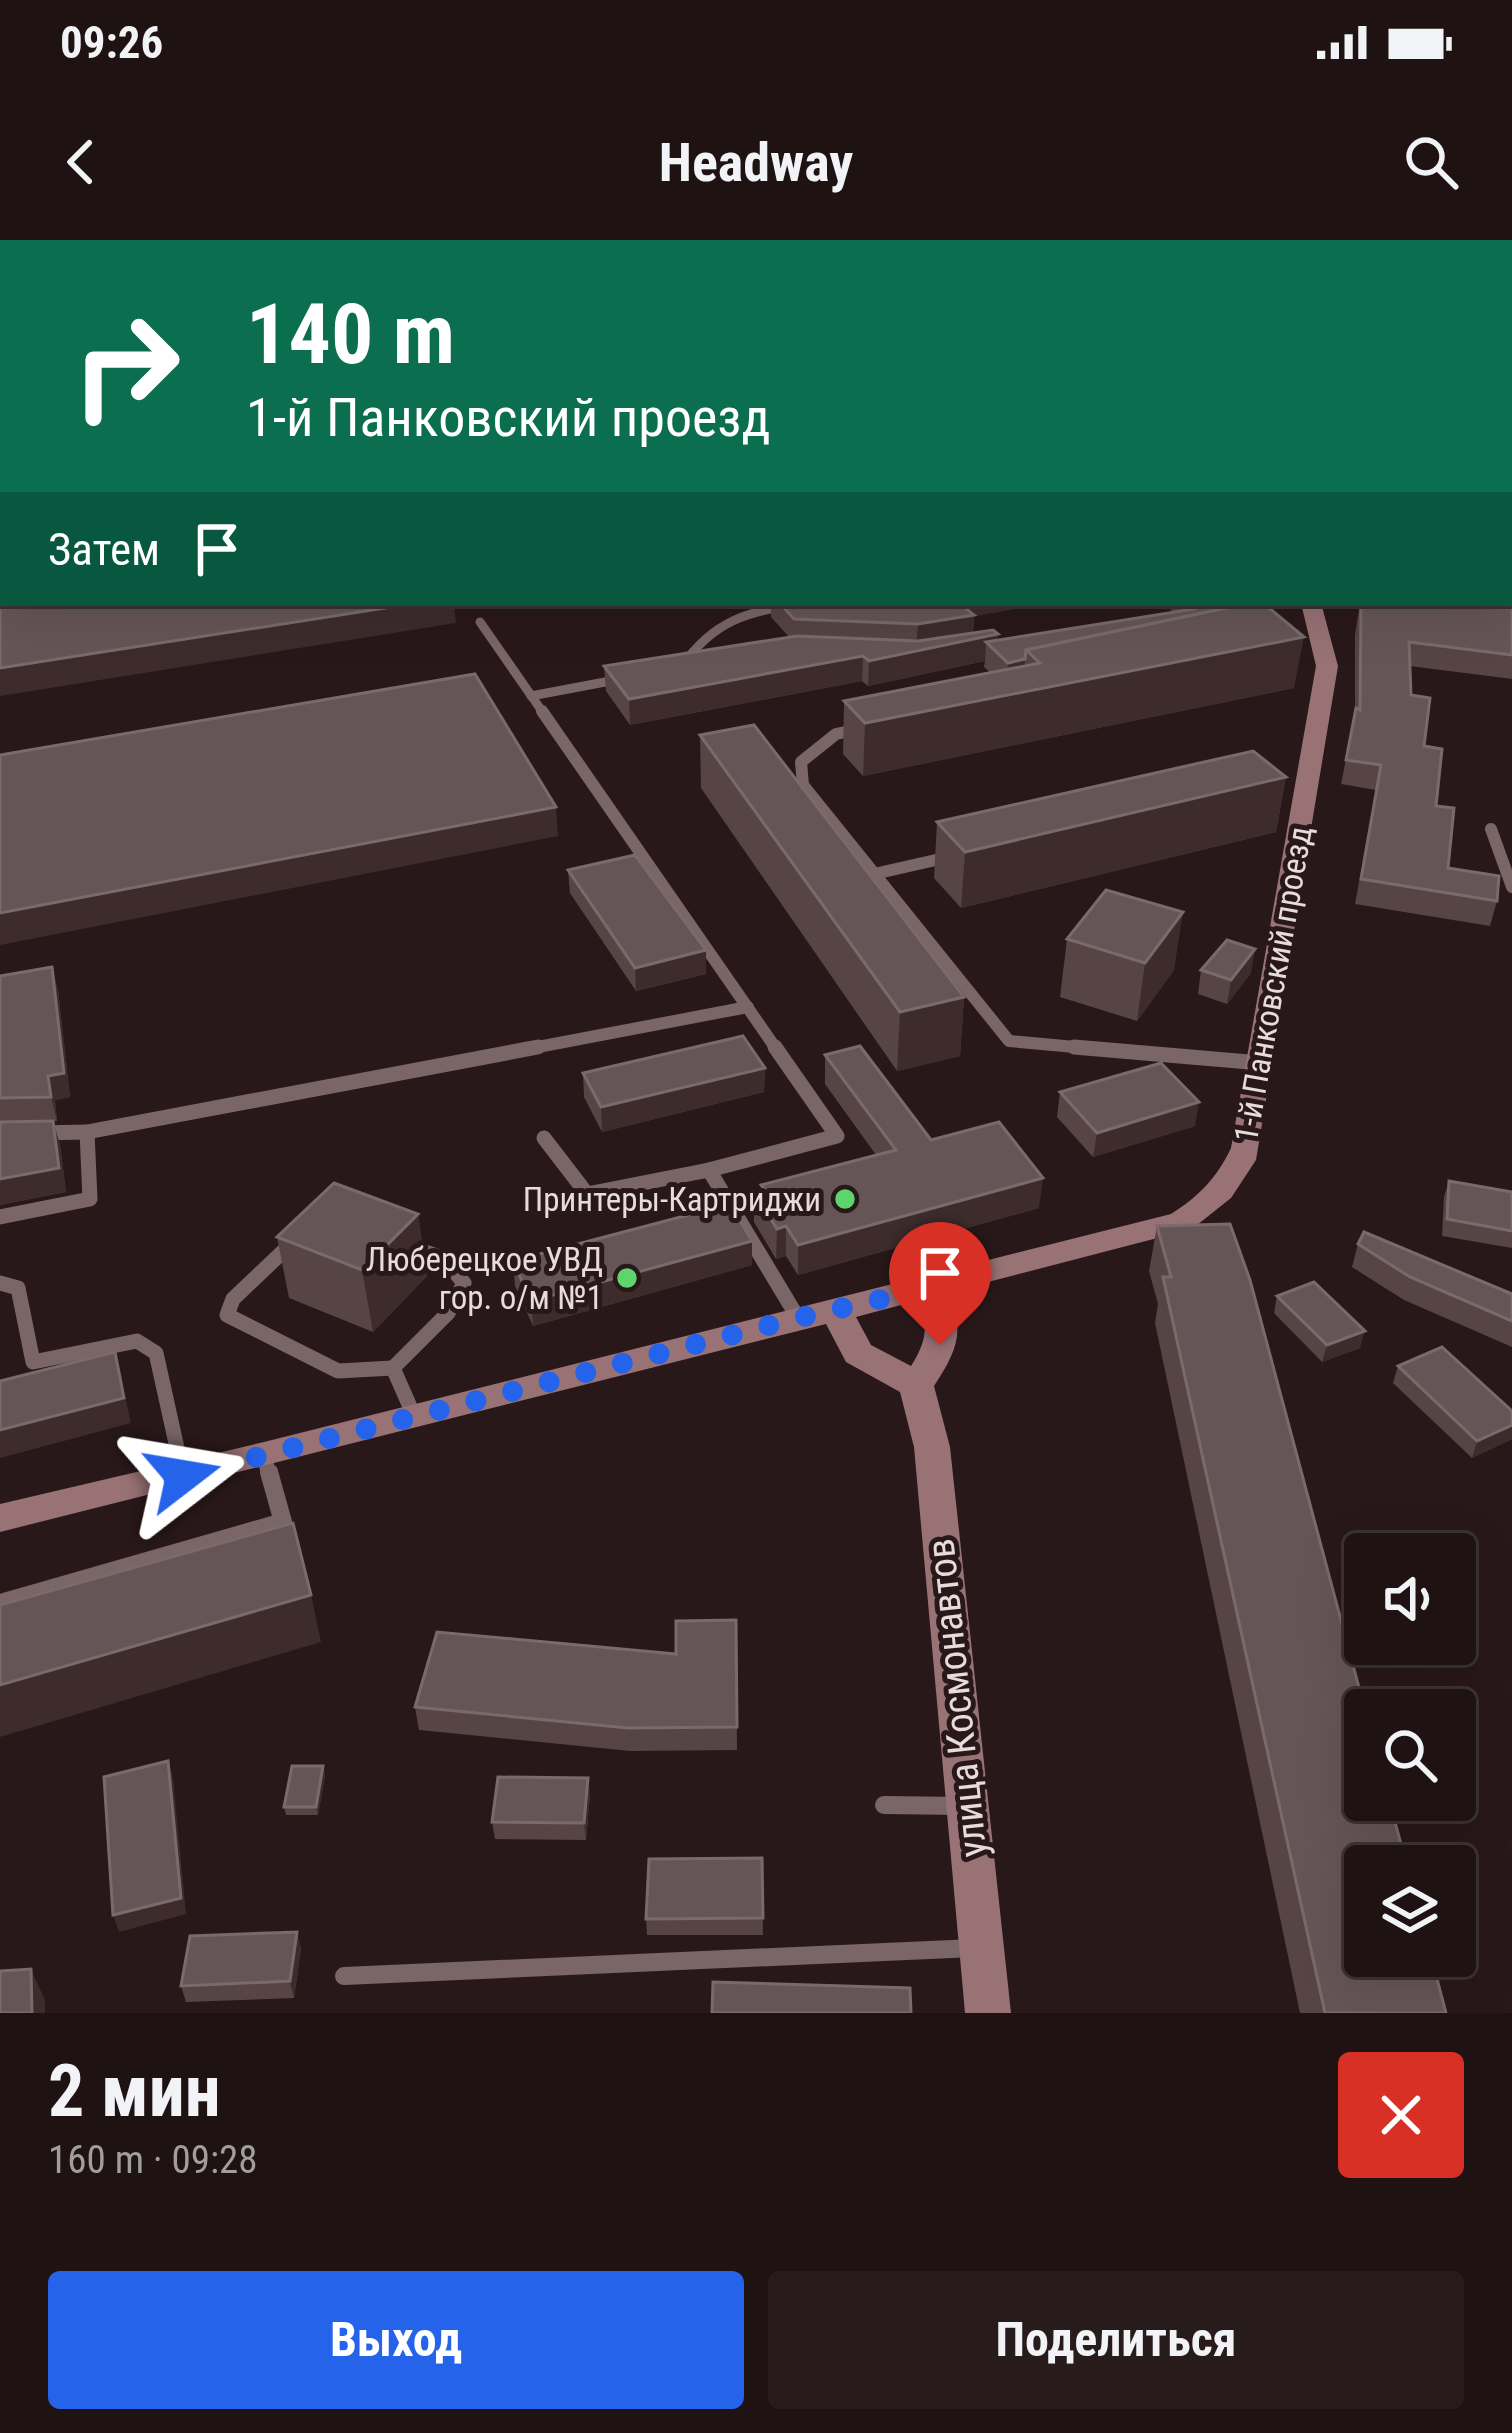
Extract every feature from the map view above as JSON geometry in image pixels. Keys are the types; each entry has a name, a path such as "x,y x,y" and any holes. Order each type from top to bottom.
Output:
{"street":[{"name":"1-й Панковский проезд","path":"0,1518 837,1312 1181,1222 1209,1205 1234,1177 1246,1148 1299,787 1327,666 1312,622"},
{"path":"837,1312 858,1353 916,1384 940,1345 944,1323 943,1312 925,1289"},
{"name":"улица Космонавтов","path":"916,1384 932,1447 988,2013"}],"lane":[{"path":"681,668 706,630 751,611 784,606"},
{"path":"480,622 837,1136 709,1170 587,1194 544,1138"},
{"path":"659,672 704,665"},
{"path":"531,696 638,676"},
{"path":"883,723 836,734 801,762 799,774 1010,1041 1261,1063"},
{"path":"1490,830 1512,887"},
{"path":"874,874 962,855"},
{"path":"22,1133 87,1132 748,1007"},
{"path":"0,1217 90,1199 87,1132"},
{"path":"709,1170 798,1318"},
{"path":"301,1235 232,1299 226,1315 338,1371 393,1368 448,1313 464,1282 444,1259 382,1235"},
{"path":"0,1283 18,1288 23,1298 33,1362 137,1340 156,1353 183,1476"},
{"path":"393,1368 415,1418"},
{"path":"0,1603 283,1522 264,1456"},
{"path":"884,1805 968,1806"},
{"path":"344,1976 982,1947"}],"building":[{"path":"0,606 398,606 0,668"},
{"path":"783,606 963,606 974,615 918,624 794,619"},
{"path":"1192,606 1236,606 1026,650 1025,659 1008,663 986,642 1194,609"},
{"path":"1237,606 1267,606 1304,637 865,723 844,701 1040,663 1026,650"},
{"path":"1361,606 1512,606 1512,655 1409,642 1411,695 1430,698 1424,746 1442,749 1436,806 1454,808 1448,868 1499,876 1497,901 1361,879 1381,765 1346,760 1356,708 1360,710"},
{"path":"993,630 998,634 869,661 863,656 629,699 604,666 797,636 918,641"},
{"path":"475,674 556,807 0,913 0,755"},
{"path":"754,725 964,997 900,1012 700,735"},
{"path":"1253,751 1286,777 965,852 937,822"},
{"path":"635,855 706,950 635,968 568,870"},
{"path":"1106,890 1183,912 1145,963 1067,939"},
{"path":"1227,940 1255,949 1231,980 1201,970"},
{"path":"52,967 64,1073 48,1076 51,1097 0,1098 0,976"},
{"path":"743,1036 765,1068 601,1107 583,1073"},
{"path":"860,1046 931,1140 999,1122 1043,1178 798,1245 786,1226 777,1229 754,1192 764,1189 761,1185 896,1150 825,1055"},
{"path":"1161,1063 1199,1102 1097,1133 1060,1092"},
{"path":"53,1121 59,1168 0,1179 0,1122"},
{"path":"1449,1181 1512,1192 1512,1231 1447,1219"},
{"path":"334,1183 418,1214 362,1270 277,1237"},
{"path":"730,1204 752,1241 531,1301 513,1261"},
{"path":"1230,1224 1250,1280 1344,1631 1344,1665 1353,1665 1359,1689 1344,1689 1344,1821 1395,1821 1401,1845 1344,1845 1344,1977 1437,1977 1446,2013 1325,2013 1163,1277 1171,1277 1157,1226"},
{"path":"1364,1232 1512,1294 1512,1321 1410,1277 1358,1244"},
{"path":"1314,1282 1365,1331 1327,1345 1277,1296"},
{"path":"1442,1347 1512,1411 1512,1425 1477,1441 1398,1366"},
{"path":"115,1352 124,1398 0,1430 0,1381"},
{"path":"293,1523 311,1595 0,1685 0,1605"},
{"path":"736,1620 737,1727 628,1728 415,1707 437,1632 676,1654 676,1621"},
{"path":"168,1761 181,1898 113,1915 104,1777"},
{"path":"292,1766 323,1766 316,1807 284,1807"},
{"path":"498,1777 588,1778 584,1823 492,1822"},
{"path":"762,1858 763,1918 646,1919 649,1859"},
{"path":"297,1932 290,1981 181,1986 190,1936"},
{"path":"31,1969 32,2013 0,2013 0,1971"},
{"path":"713,1982 910,1988 911,2013 712,2013"}],"place":[{"name":"Принтеры-Картриджи","path":"845,1199"},
{"name":"Люберецкое УВД гор. о/м №1","path":"627,1278"}],"route":[{"path":"183,1476 925,1289 943,1312 940,1345"}]}
